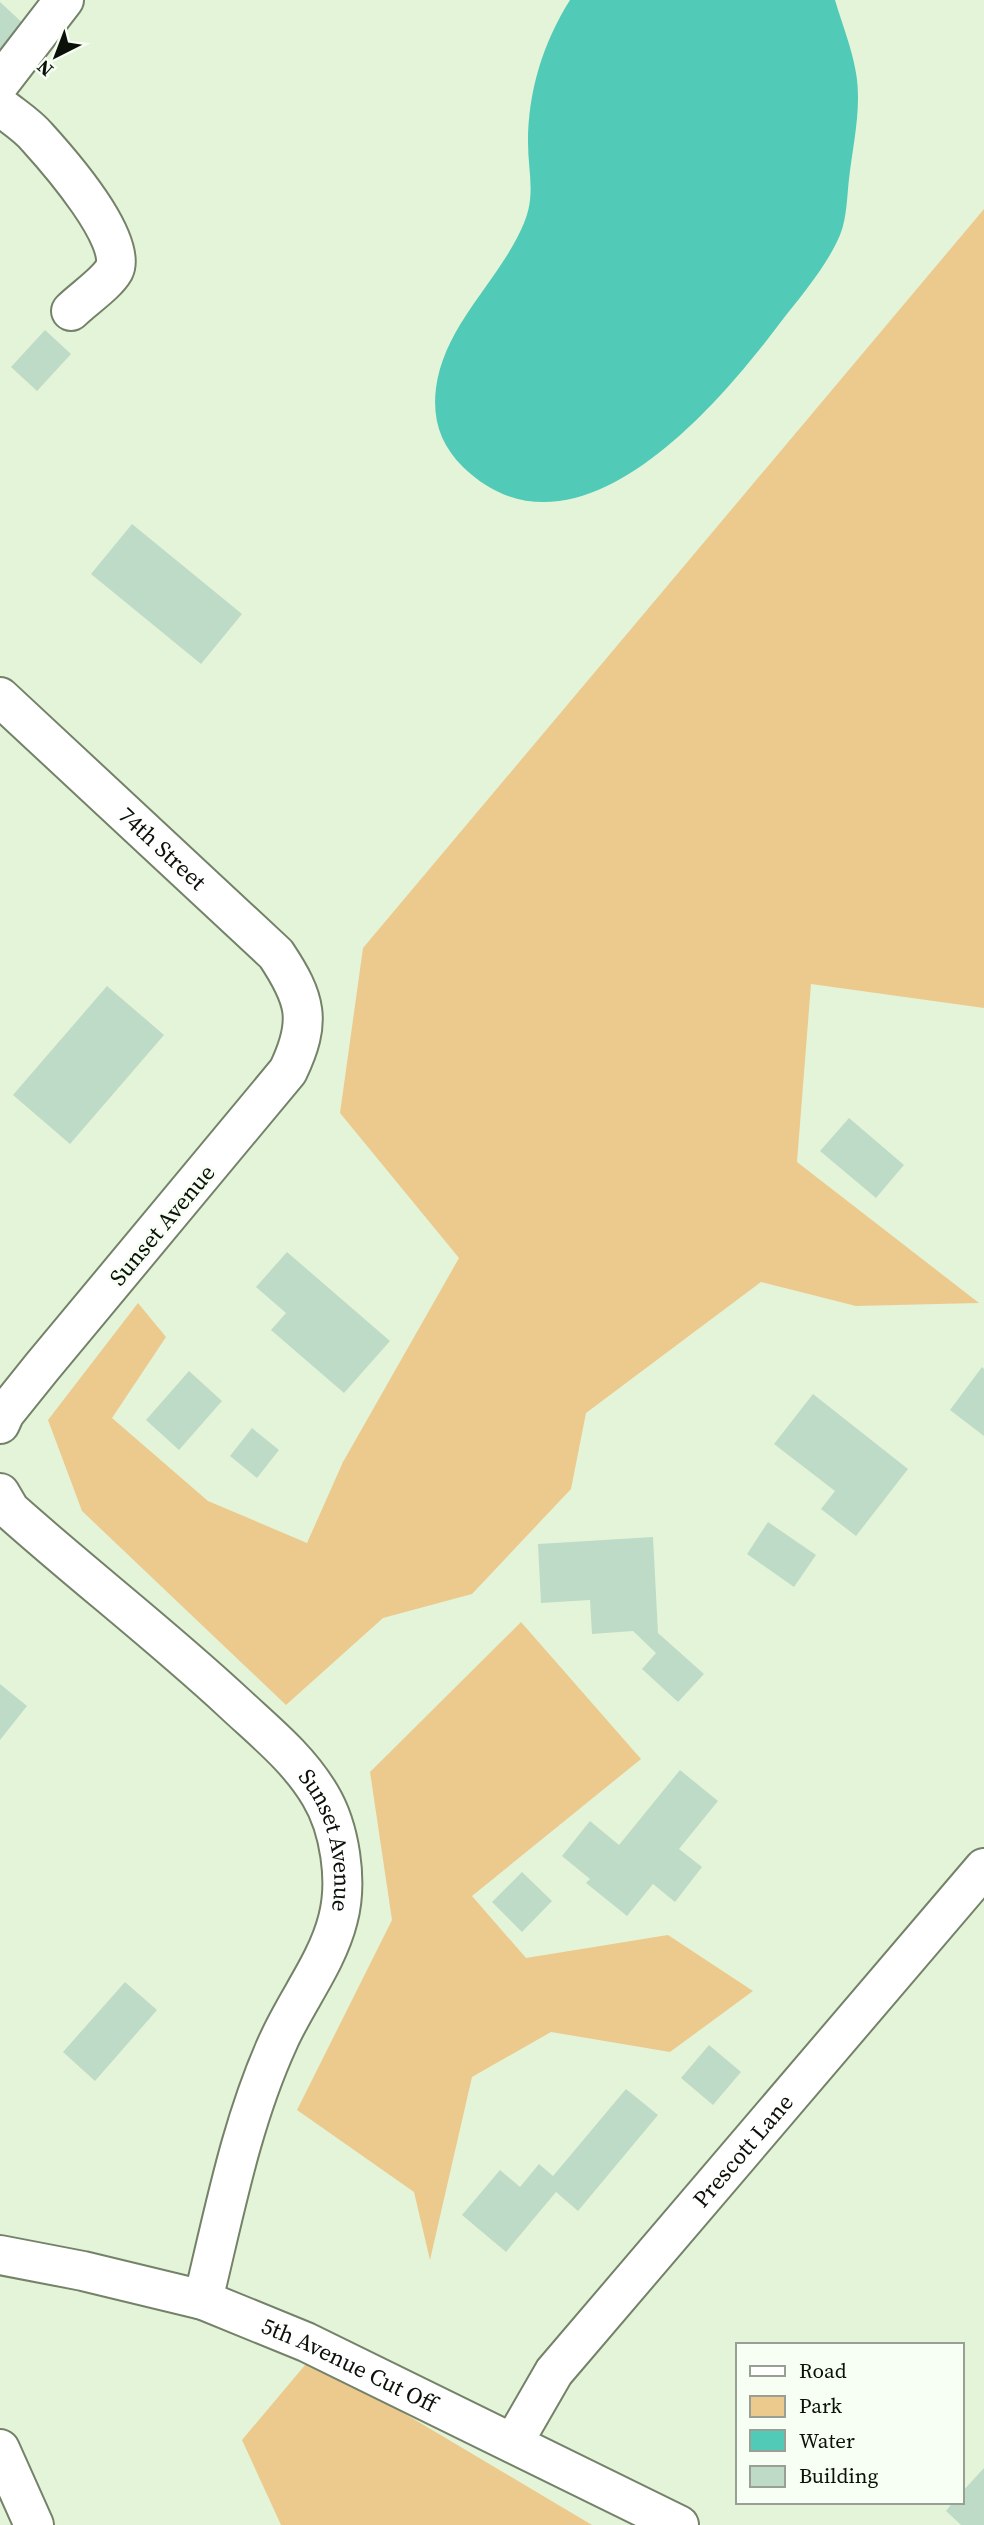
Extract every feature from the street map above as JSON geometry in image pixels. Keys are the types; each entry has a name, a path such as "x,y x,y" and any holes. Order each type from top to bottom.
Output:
{"main road":[{"path":"0,83 64,0"},
{"path":"0,106 36,135 78,187 111,235 117,259 114,271 71,311"},
{"name":"74th Street","path":"0,697 276,954 299,988 303,1016"},
{"name":"Sunset Avenue","path":"0,1424 5,1413 42,1367 288,1071 301,1045 303,1016"},
{"name":"Sunset Avenue","path":"0,1493 10,1510 209,1680 294,1758 321,1797 336,1837 341,1876 338,1918 317,1968 278,2041 258,2093 203,2300"},
{"name":"Prescott Lane","path":"513,2443 554,2372 984,1868"},
{"name":"5th Avenue Cut Off","path":"0,2255 83,2271 203,2300 306,2342 679,2525"},
{"path":"0,2449 34,2525"}],"green space":[{"path":"984,209 984,1008 811,984 797,1162 979,1303 856,1306 761,1282 586,1413 571,1489 472,1594 383,1618 286,1705 82,1511 48,1420 138,1303 166,1337 112,1418 208,1501 307,1543 343,1462 459,1258 340,1113 363,948"},
{"path":"521,1622 641,1759 472,1896 526,1958 668,1935 753,1991 670,2052 551,2032 472,2077 430,2260 414,2192 297,2110 392,1920 370,1772"},
{"path":"311,2358 592,2525 281,2525 242,2440"}],"water":[{"path":"570,0 835,0 854,64 858,99 842,228 835,247 805,291 753,358 682,434 640,467 596,491 551,502 506,495 463,467 444,441 437,421 435,400 441,365 450,343 514,244 528,213 531,193 528,143 534,86 552,33"}],"building":[{"path":"0,2 27,27 0,56"},
{"path":"45,330 71,354 37,391 11,367"},
{"path":"132,524 242,614 201,664 91,574"},
{"path":"107,986 164,1035 70,1144 13,1095"},
{"path":"849,1118 904,1165 876,1198 820,1151"},
{"path":"287,1252 390,1341 344,1393 271,1330 286,1313 256,1287"},
{"path":"982,1367 984,1369 984,1436 950,1410"},
{"path":"189,1371 222,1401 179,1450 146,1420"},
{"path":"813,1394 908,1469 856,1536 821,1509 835,1491 774,1444"},
{"path":"252,1428 279,1450 257,1478 230,1456"},
{"path":"768,1522 816,1555 794,1587 747,1554"},
{"path":"653,1537 658,1633 704,1674 678,1702 642,1669 656,1653 633,1631 592,1634 590,1600 541,1603 538,1544"},
{"path":"0,1684 27,1706 0,1740"},
{"path":"680,1770 718,1801 679,1849 702,1867 675,1902 653,1884 627,1916 586,1883 590,1879 562,1856 590,1821 619,1845"},
{"path":"522,1872 552,1901 522,1932 492,1902"},
{"path":"125,1982 157,2010 95,2081 63,2052"},
{"path":"709,2045 741,2072 713,2105 681,2078"},
{"path":"626,2089 658,2115 578,2211 556,2192 506,2252 462,2215 500,2170 520,2187 539,2164 553,2176"},
{"path":"984,2468 984,2525 961,2525 946,2511 951,2504 963,2504 963,2491"}]}
